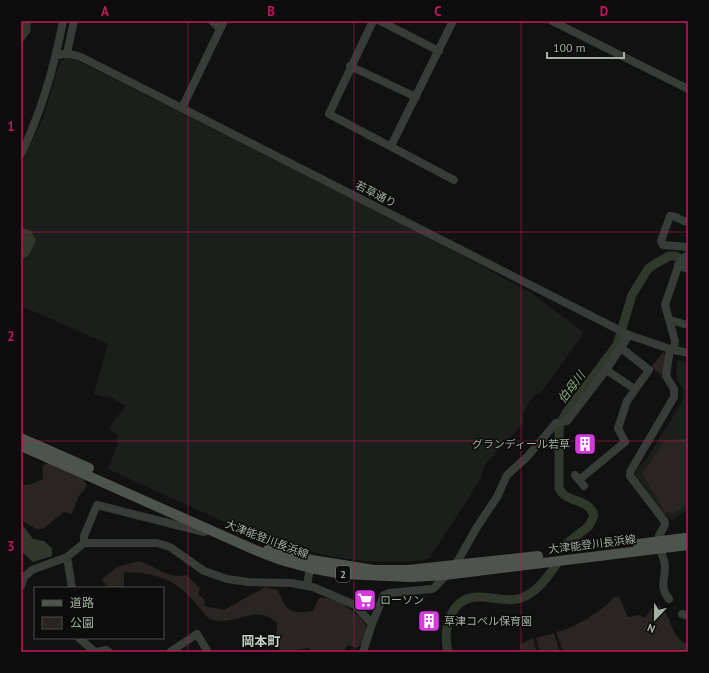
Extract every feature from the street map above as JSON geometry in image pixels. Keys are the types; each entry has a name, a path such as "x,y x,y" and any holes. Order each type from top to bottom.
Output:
{"main road":[{"name":"大津能登川長浜線","path":"21,438 178,509 276,551 312,560 374,570 408,570 456,564 659,545 688,545"},
{"name":"大津能登川長浜線","path":"21,446 255,550 310,568 342,574 380,577 445,575 659,545 688,538"}],"street":[{"path":"21,154 41,108 56,56 63,21"},
{"path":"56,56 67,53 74,21"},
{"path":"182,108 222,25 212,21"},
{"path":"373,21 350,66 329,114 454,180"},
{"path":"380,21 440,51"},
{"path":"390,146 440,51 453,21"},
{"path":"552,21 688,89"},
{"name":"若草通り","path":"67,53 81,57 624,332 672,350 688,352"},
{"path":"350,66 416,97"},
{"path":"688,222 684,222 674,216 670,216 661,241 663,245 688,247"},
{"path":"682,260 688,269"},
{"path":"669,599 662,584 665,567 659,545 659,535 665,527 665,522 635,484 630,476 630,472 674,397 674,389 666,376 675,341 665,305 682,260"},
{"path":"670,320 688,325"},
{"path":"363,652 372,624 384,595 388,593 432,589 456,564 477,527 497,498 507,474 527,457 552,428 562,422 567,421 621,348 624,332"},
{"path":"580,480 625,442 618,428 627,402 649,369 621,348"},
{"path":"606,370 635,389"},
{"path":"84,543 84,536 97,506 204,532 209,530"},
{"path":"21,586 24,577 32,570 67,557 84,543 157,543 170,547 204,571 227,579 306,586 331,594 355,605 372,624"},
{"path":"67,557 72,587"},
{"path":"306,586 310,568"},
{"path":"170,652 197,634 208,652"},
{"path":"80,639 96,652 106,650 109,652"}],"shaded area":[{"path":"66,57 72,58 416,231 530,292 582,331 583,334 542,391 535,395 527,406 524,413 523,424 486,463 479,482 429,559 403,562 363,561 329,556 266,541 108,469 118,443 117,435 110,429 112,423 126,406 112,398 94,394 108,344 21,306 21,164 43,118 60,62"},
{"path":"21,227 31,231 36,240 29,255 21,260 23,243"},
{"path":"677,360 688,362 688,510 672,520 659,510 635,475 637,469 648,457 683,400 684,390 677,381 676,375"},
{"path":"21,523 33,539 44,541 52,548 52,556 33,562 21,551"}],"green space":[{"path":"663,352 666,356 662,375 651,367"},
{"path":"688,438 688,504 674,513 665,512 642,474 665,440"},
{"path":"48,463 84,480 87,486 79,496 72,514 64,512 43,529 36,529 24,522 21,517 21,485 32,484 43,479 42,466"},
{"path":"138,561 167,574 179,576 186,575 200,588 198,594 204,599 205,606 224,610 265,587 278,590 287,607 290,610 299,612 313,611 319,598 331,599 346,606 363,621 366,626 366,639 357,648 348,645 343,652 314,652 309,648 281,652 276,643 277,623 269,617 252,615 220,621 211,619 205,615 182,589 166,579 147,574 124,572 124,587 106,587 102,579 117,567"},
{"path":"614,597 619,597 628,617 639,615 645,618 655,603 661,607 666,613 677,636 681,641 688,644 688,652 563,652 556,632 587,619 603,608"},
{"path":"554,633 560,652 540,652 536,638"},
{"path":"533,638 537,652 523,652 519,645"}],"waterway":[{"path":"21,37 26,30 26,21"},
{"name":"伯母川","path":"566,544 589,526 594,515 587,505 562,493 559,488 559,427 566,413 617,345 632,295 648,269 669,256 675,256 688,262"},
{"name":"伯母川","path":"448,652 446,635 450,617 460,603 467,599 476,597 508,600 524,597 535,590 556,565"}],"place":[{"name":"グランディール若草","path":"585,444"},
{"name":"ローソン","path":"365,600"},
{"name":"草津コペル保育園","path":"429,621"}],"district":[{"name":"岡本町","path":"261,641"}]}
